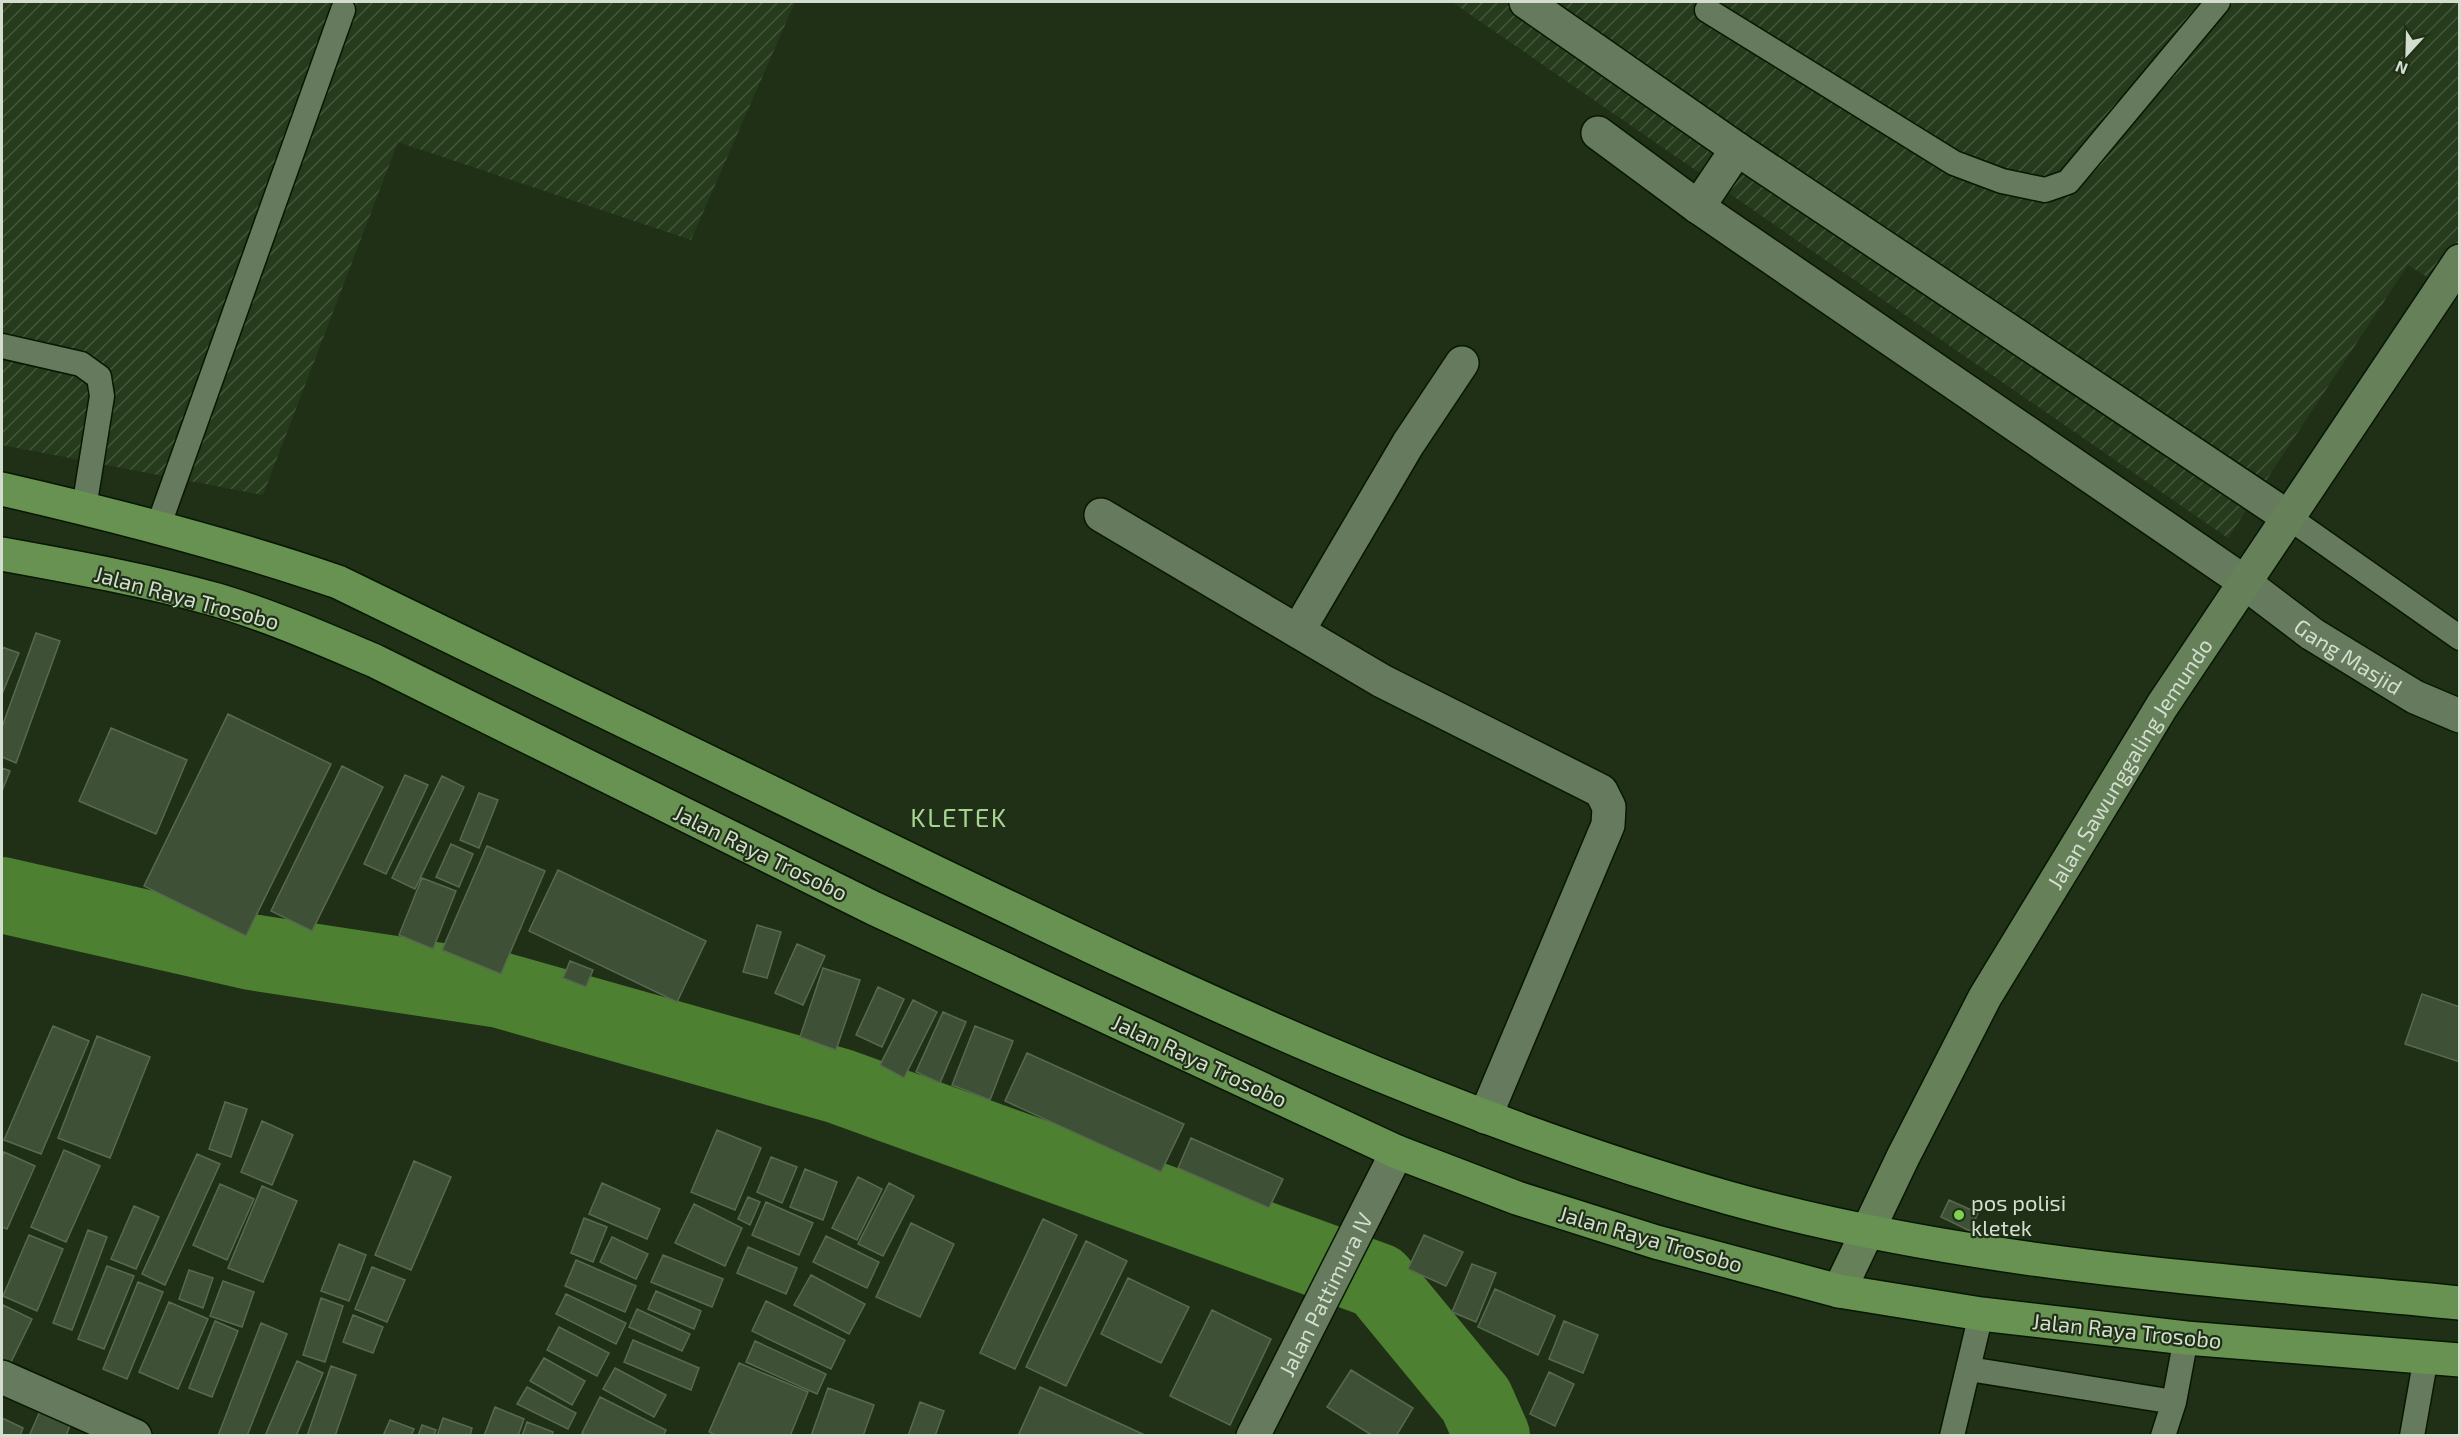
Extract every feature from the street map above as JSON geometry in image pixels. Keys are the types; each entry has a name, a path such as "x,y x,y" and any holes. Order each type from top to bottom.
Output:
{"highway":[{"path":"2,489 84,508 260,555 338,582 1130,966 1485,1117 1580,1152 1699,1189 1866,1232 2061,1264 2460,1303"},
{"name":"Jalan Raya Trosobo","path":"2,554 120,576 218,601 292,625 375,661 873,908 1397,1152 1516,1198 1645,1239 1839,1291 1981,1314 2186,1338 2460,1360"}],"main road":[{"name":"Jalan Sawunggaling Jemundo","path":"1839,1291 1866,1232 1985,997 2162,706 2460,261"}],"street":[{"path":"1526,2 1716,179"},
{"path":"1598,133 1716,179 2283,525"},
{"name":"Gang Masjid","path":"1716,179 2249,577 2312,634 2415,697 2460,716"},
{"path":"1298,632 1408,444 1462,363"},
{"path":"1101,515 1382,681 1600,791 1609,807 1608,825 1485,1117"},
{"name":"Jalan Pattimura IV","path":"1253,1436 1287,1364 1397,1152"},
{"path":"2,1377 130,1435"}],"lane":[{"path":"1707,10 1954,163 2002,181 2044,190 2068,182 2218,2"},
{"path":"158,527 343,10"},
{"path":"2,346 81,364 99,377 102,396 84,508"},
{"path":"2283,525 2460,638"},
{"path":"1952,1436 1981,1314"},
{"path":"2163,1436 2174,1402 2186,1338"},
{"path":"2412,1436 2426,1357"},
{"path":"1968,1369 2174,1402"}],"shaded area":[{"path":"2,2 795,2 691,240 398,142 263,495 2,445"},
{"path":"1452,2 2459,2 2459,297 2408,265 2228,538"}],"building":[{"path":"36,633 60,641 16,763 2,757 2,727"},
{"path":"2,647 19,653 2,694"},
{"path":"228,714 331,764 246,936 144,886"},
{"path":"111,728 187,760 156,834 79,801"},
{"path":"342,766 383,787 312,931 271,911"},
{"path":"2,768 10,771 2,791"},
{"path":"405,775 428,785 386,874 364,864"},
{"path":"442,776 464,787 415,889 392,878"},
{"path":"479,793 498,800 479,848 460,840"},
{"path":"451,844 473,854 459,887 436,877"},
{"path":"487,846 545,871 501,974 442,950"},
{"path":"558,870 706,941 677,1002 529,931"},
{"path":"422,878 456,891 433,949 399,935"},
{"path":"757,925 781,932 767,978 743,972"},
{"path":"797,944 825,956 803,1005 775,993"},
{"path":"570,961 593,970 586,987 563,978"},
{"path":"823,968 860,980 836,1050 800,1037"},
{"path":"878,987 904,999 882,1047 856,1035"},
{"path":"2422,994 2460,1007 2460,1062 2405,1044"},
{"path":"913,1000 937,1012 904,1078 880,1065"},
{"path":"943,1012 966,1022 940,1083 916,1072"},
{"path":"53,1026 89,1041 41,1154 4,1140"},
{"path":"975,1026 1013,1041 990,1100 952,1085"},
{"path":"97,1036 150,1057 110,1158 58,1138"},
{"path":"1027,1053 1184,1124 1161,1172 1005,1101"},
{"path":"225,1102 247,1109 231,1157 209,1149"},
{"path":"262,1121 293,1135 272,1185 241,1172"},
{"path":"717,1130 761,1148 735,1210 691,1192"},
{"path":"1191,1138 1283,1179 1269,1208 1178,1168"},
{"path":"64,1150 100,1166 66,1242 31,1227"},
{"path":"4,1152 35,1166 7,1229 2,1227 2,1158"},
{"path":"197,1154 220,1164 165,1285 142,1274"},
{"path":"771,1157 797,1167 782,1203 757,1192"},
{"path":"414,1161 451,1177 411,1270 375,1255"},
{"path":"805,1169 837,1182 823,1220 790,1207"},
{"path":"858,1177 882,1189 857,1240 832,1228"},
{"path":"602,1183 660,1209 647,1239 589,1214"},
{"path":"889,1183 914,1196 883,1256 858,1244"},
{"path":"220,1184 254,1199 227,1260 193,1245"},
{"path":"262,1186 297,1201 263,1282 228,1268"},
{"path":"748,1197 760,1202 750,1225 738,1219"},
{"name":"pos polisi kletek","path":"1949,1200 1978,1213 1970,1231 1941,1217"},
{"path":"766,1202 813,1223 799,1255 752,1235"},
{"path":"694,1204 742,1228 725,1266 675,1243"},
{"path":"134,1206 159,1217 136,1269 111,1259"},
{"path":"584,1218 607,1227 593,1262 571,1253"},
{"path":"1043,1219 1077,1235 1015,1369 980,1353"},
{"path":"911,1223 954,1244 920,1317 876,1297"},
{"path":"88,1230 107,1237 72,1330 53,1323"},
{"path":"29,1235 63,1249 37,1311 3,1296"},
{"path":"1424,1235 1463,1252 1446,1286 1408,1269"},
{"path":"826,1236 879,1262 867,1288 813,1262"},
{"path":"612,1237 648,1254 636,1279 600,1262"},
{"path":"1086,1241 1127,1261 1066,1386 1026,1367"},
{"path":"339,1244 366,1255 349,1301 321,1291"},
{"path":"748,1247 797,1268 786,1294 737,1273"},
{"path":"663,1255 723,1279 712,1307 651,1282"},
{"path":"576,1260 636,1286 625,1312 565,1286"},
{"path":"1472,1264 1496,1273 1476,1322 1452,1312"},
{"path":"107,1266 134,1276 104,1349 78,1339"},
{"path":"372,1267 405,1280 387,1322 355,1309"},
{"path":"189,1270 213,1278 203,1308 179,1299"},
{"path":"811,1275 865,1304 849,1334 794,1305"},
{"path":"1128,1278 1189,1307 1161,1363 1101,1334"},
{"path":"223,1281 254,1292 242,1327 210,1316"},
{"path":"138,1282 163,1292 127,1379 103,1369"},
{"path":"1495,1289 1555,1316 1538,1355 1478,1327"},
{"path":"656,1291 701,1311 694,1329 648,1309"},
{"path":"566,1294 626,1323 616,1344 556,1314"},
{"path":"321,1298 343,1306 325,1362 303,1355"},
{"path":"766,1301 845,1340 831,1369 752,1331"},
{"path":"169,1302 208,1319 178,1389 139,1372"},
{"path":"3,1305 32,1319 10,1364 2,1360"},
{"path":"637,1309 690,1334 682,1351 629,1327"},
{"path":"1212,1310 1271,1339 1230,1425 1170,1396"},
{"path":"353,1315 383,1327 373,1353 343,1342"},
{"path":"215,1321 238,1331 212,1397 189,1388"},
{"path":"1564,1321 1598,1335 1583,1373 1549,1359"},
{"path":"261,1323 287,1334 247,1436 218,1436"},
{"path":"559,1327 609,1353 597,1376 547,1350"},
{"path":"633,1340 699,1368 691,1390 624,1362"},
{"path":"755,1341 826,1374 817,1394 746,1362"},
{"path":"544,1358 585,1381 572,1405 530,1381"},
{"path":"297,1361 323,1373 296,1436 265,1436"},
{"path":"739,1363 808,1392 790,1436 717,1436 709,1432"},
{"path":"331,1366 356,1375 335,1436 307,1436"},
{"path":"615,1368 666,1395 654,1417 603,1389"},
{"path":"1351,1370 1413,1408 1396,1436 1373,1436 1327,1407"},
{"path":"1549,1372 1574,1384 1555,1426 1530,1414"},
{"path":"527,1387 576,1413 568,1429 517,1404"},
{"path":"1040,1387 1147,1436 1018,1436"},
{"path":"828,1388 874,1405 863,1436 811,1436"},
{"path":"600,1397 666,1430 663,1436 587,1436 582,1433"},
{"path":"920,1402 944,1411 935,1436 908,1436"},
{"path":"42,1407 72,1420 66,1436 29,1436"},
{"path":"495,1407 524,1419 518,1436 484,1436"},
{"path":"2,1418 23,1428 20,1436 2,1436"},
{"path":"443,1418 472,1428 470,1436 437,1436"},
{"path":"390,1420 414,1429 411,1436 383,1436"},
{"path":"527,1422 553,1432 552,1436 522,1436"},
{"path":"422,1425 436,1430 434,1436 418,1436"}],"waterway":[{"path":"2,895 251,952 500,990 839,1086 1378,1281 1476,1400 1492,1436"}],"place":[{"name":"pos polisi kletek","path":"1959,1215"}],"district":[{"name":"KLETEK","path":"959,816"}]}
